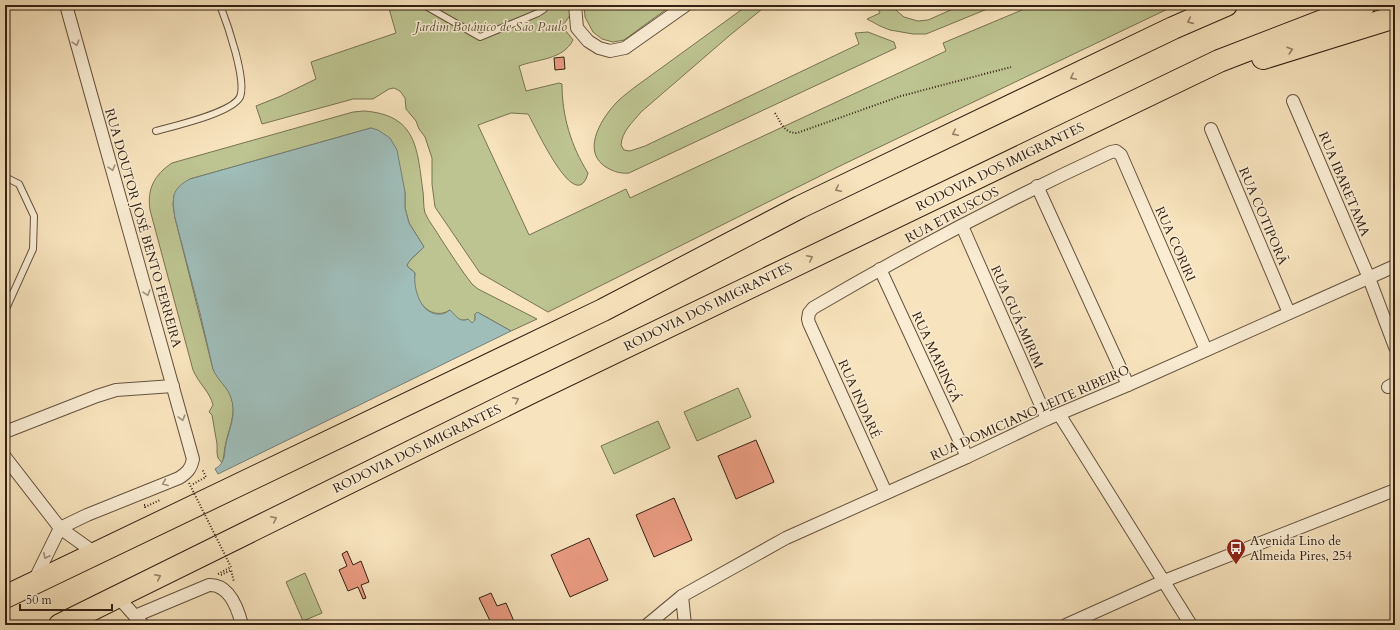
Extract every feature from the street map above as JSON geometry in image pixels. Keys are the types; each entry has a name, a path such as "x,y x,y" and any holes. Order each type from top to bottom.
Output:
{"highway":[{"path":"5,597 603,310 800,207 1173,28 1226,5"},
{"name":"RODOVIA DOS IMIGRANTES","path":"60,625 532,392 1219,61 1364,5"},
{"path":"1159,90 1395,17"}],"street":[{"name":"RUA DOUTOR JOSÉ BENTO FERREIRA","path":"60,528 87,515 179,478 191,467 193,459 66,5"},
{"path":"574,5 577,28 588,41 599,48 610,51 625,48 686,5"},
{"name":"RUA IBARETAMA","path":"1293,101 1369,278 1395,347"},
{"name":"RUA COTIPORÃ","path":"1211,130 1289,313"},
{"name":"RUA ETRUSCOS","path":"808,316 813,308 880,269 1037,186 1116,151"},
{"name":"RUA CORIRI","path":"1116,151 1121,155 1206,350"},
{"path":"1037,186 1128,385"},
{"name":"RUA GUÁ-MIRIM","path":"962,226 1047,419"},
{"name":"RUA DOMICIANO LEITE RIBEIRO","path":"647,625 682,596 786,538 967,457 1047,419 1128,385 1395,266"},
{"name":"RUA MARINGÁ","path":"880,269 967,457"},
{"name":"RUA INDARÉ","path":"808,316 809,323 886,493"},
{"path":"5,432 74,404 116,390 173,386"},
{"path":"1059,414 1191,625"},
{"path":"5,457 60,528 95,553"},
{"path":"1066,625 1089,620 1164,581 1395,490"},
{"path":"33,583 60,528"},
{"path":"134,616 209,585 214,585 225,590 239,611 242,625"},
{"path":"118,596 134,616 144,625"},
{"path":"682,596 685,625"}],"lane":[{"path":"156,131 224,110 240,98 242,89 241,77 231,37 220,5"},
{"path":"424,5 477,36 538,13 544,9 546,5"},
{"path":"5,177 19,184 34,216 33,249 5,311"}],"path":[{"path":"775,113 784,129 791,133 797,133 901,96 1011,67"},
{"path":"202,469 206,477 190,484 231,567"}],"green space":[{"name":"Jardim Botânico de São Paulo","path":"388,5 571,5 569,16 562,26 573,40 569,47 563,52 549,58 519,66 526,91 559,83 562,84 564,108 572,141 588,173 582,184 575,184 566,177 556,164 528,114 511,113 478,125 529,235 626,189 630,198 946,51 943,43 1034,5 1176,5 844,164 548,312 480,273 435,207 432,184 432,158 425,137 419,129 416,121 406,109 405,98 400,91 394,88 389,89 373,99 353,99 262,124 256,106 316,79 311,62 396,33"},
{"path":"584,5 672,5 624,40 613,42 602,39 593,32 585,17"},
{"path":"748,5 767,5 641,112 623,135 621,145 624,150 630,151 645,146 859,44 855,33 868,32 894,42 896,48 629,173 616,172 603,165 597,158 594,150 595,141 601,123 612,107 635,87"},
{"path":"876,5 890,5 904,17 918,21 928,20 962,5 997,5 926,34 913,34 890,30 867,19 880,13"},
{"path":"364,111 382,114 395,119 411,136 419,161 425,213 452,256 472,284 478,289 537,319 511,331 479,313 475,314 475,320 472,323 468,319 463,320 458,318 450,310 436,313 424,307 418,299 415,289 415,273 407,266 407,264 424,247 409,223 405,208 405,192 371,128 190,179 174,195 173,205 213,369 229,392 232,399 232,420 226,440 222,463 218,458 212,415 209,412 213,405 212,400 193,370 150,210 149,202 153,183 161,172 172,163 353,112"},
{"path":"738,388 751,417 697,441 684,412"},
{"path":"658,421 670,448 614,474 601,446"},
{"path":"305,573 322,613 303,621 286,582"}],"water":[{"path":"371,128 378,130 390,138 397,150 405,192 405,208 409,223 424,247 411,259 407,265 415,273 415,287 424,307 435,314 443,314 450,310 458,318 463,320 468,319 472,323 475,320 475,314 477,312 511,331 218,474 215,469 221,464 224,458 225,446 233,416 233,404 230,394 213,369 175,218 173,200 176,190 179,186 190,179"}],"building":[{"path":"564,57 565,69 555,70 554,58"},
{"path":"756,440 774,482 736,499 718,456"},
{"path":"674,498 692,540 654,557 636,515"},
{"path":"589,538 608,580 570,597 551,555"},
{"path":"347,551 353,565 361,561 369,582 361,585 366,598 363,599 358,587 348,591 339,570 347,566 342,554"},
{"path":"491,593 497,606 506,603 514,625 492,625 479,598"}],"place":[{"name":"Avenida Lino de Almeida Pires, 254","path":"1236,565"}]}
